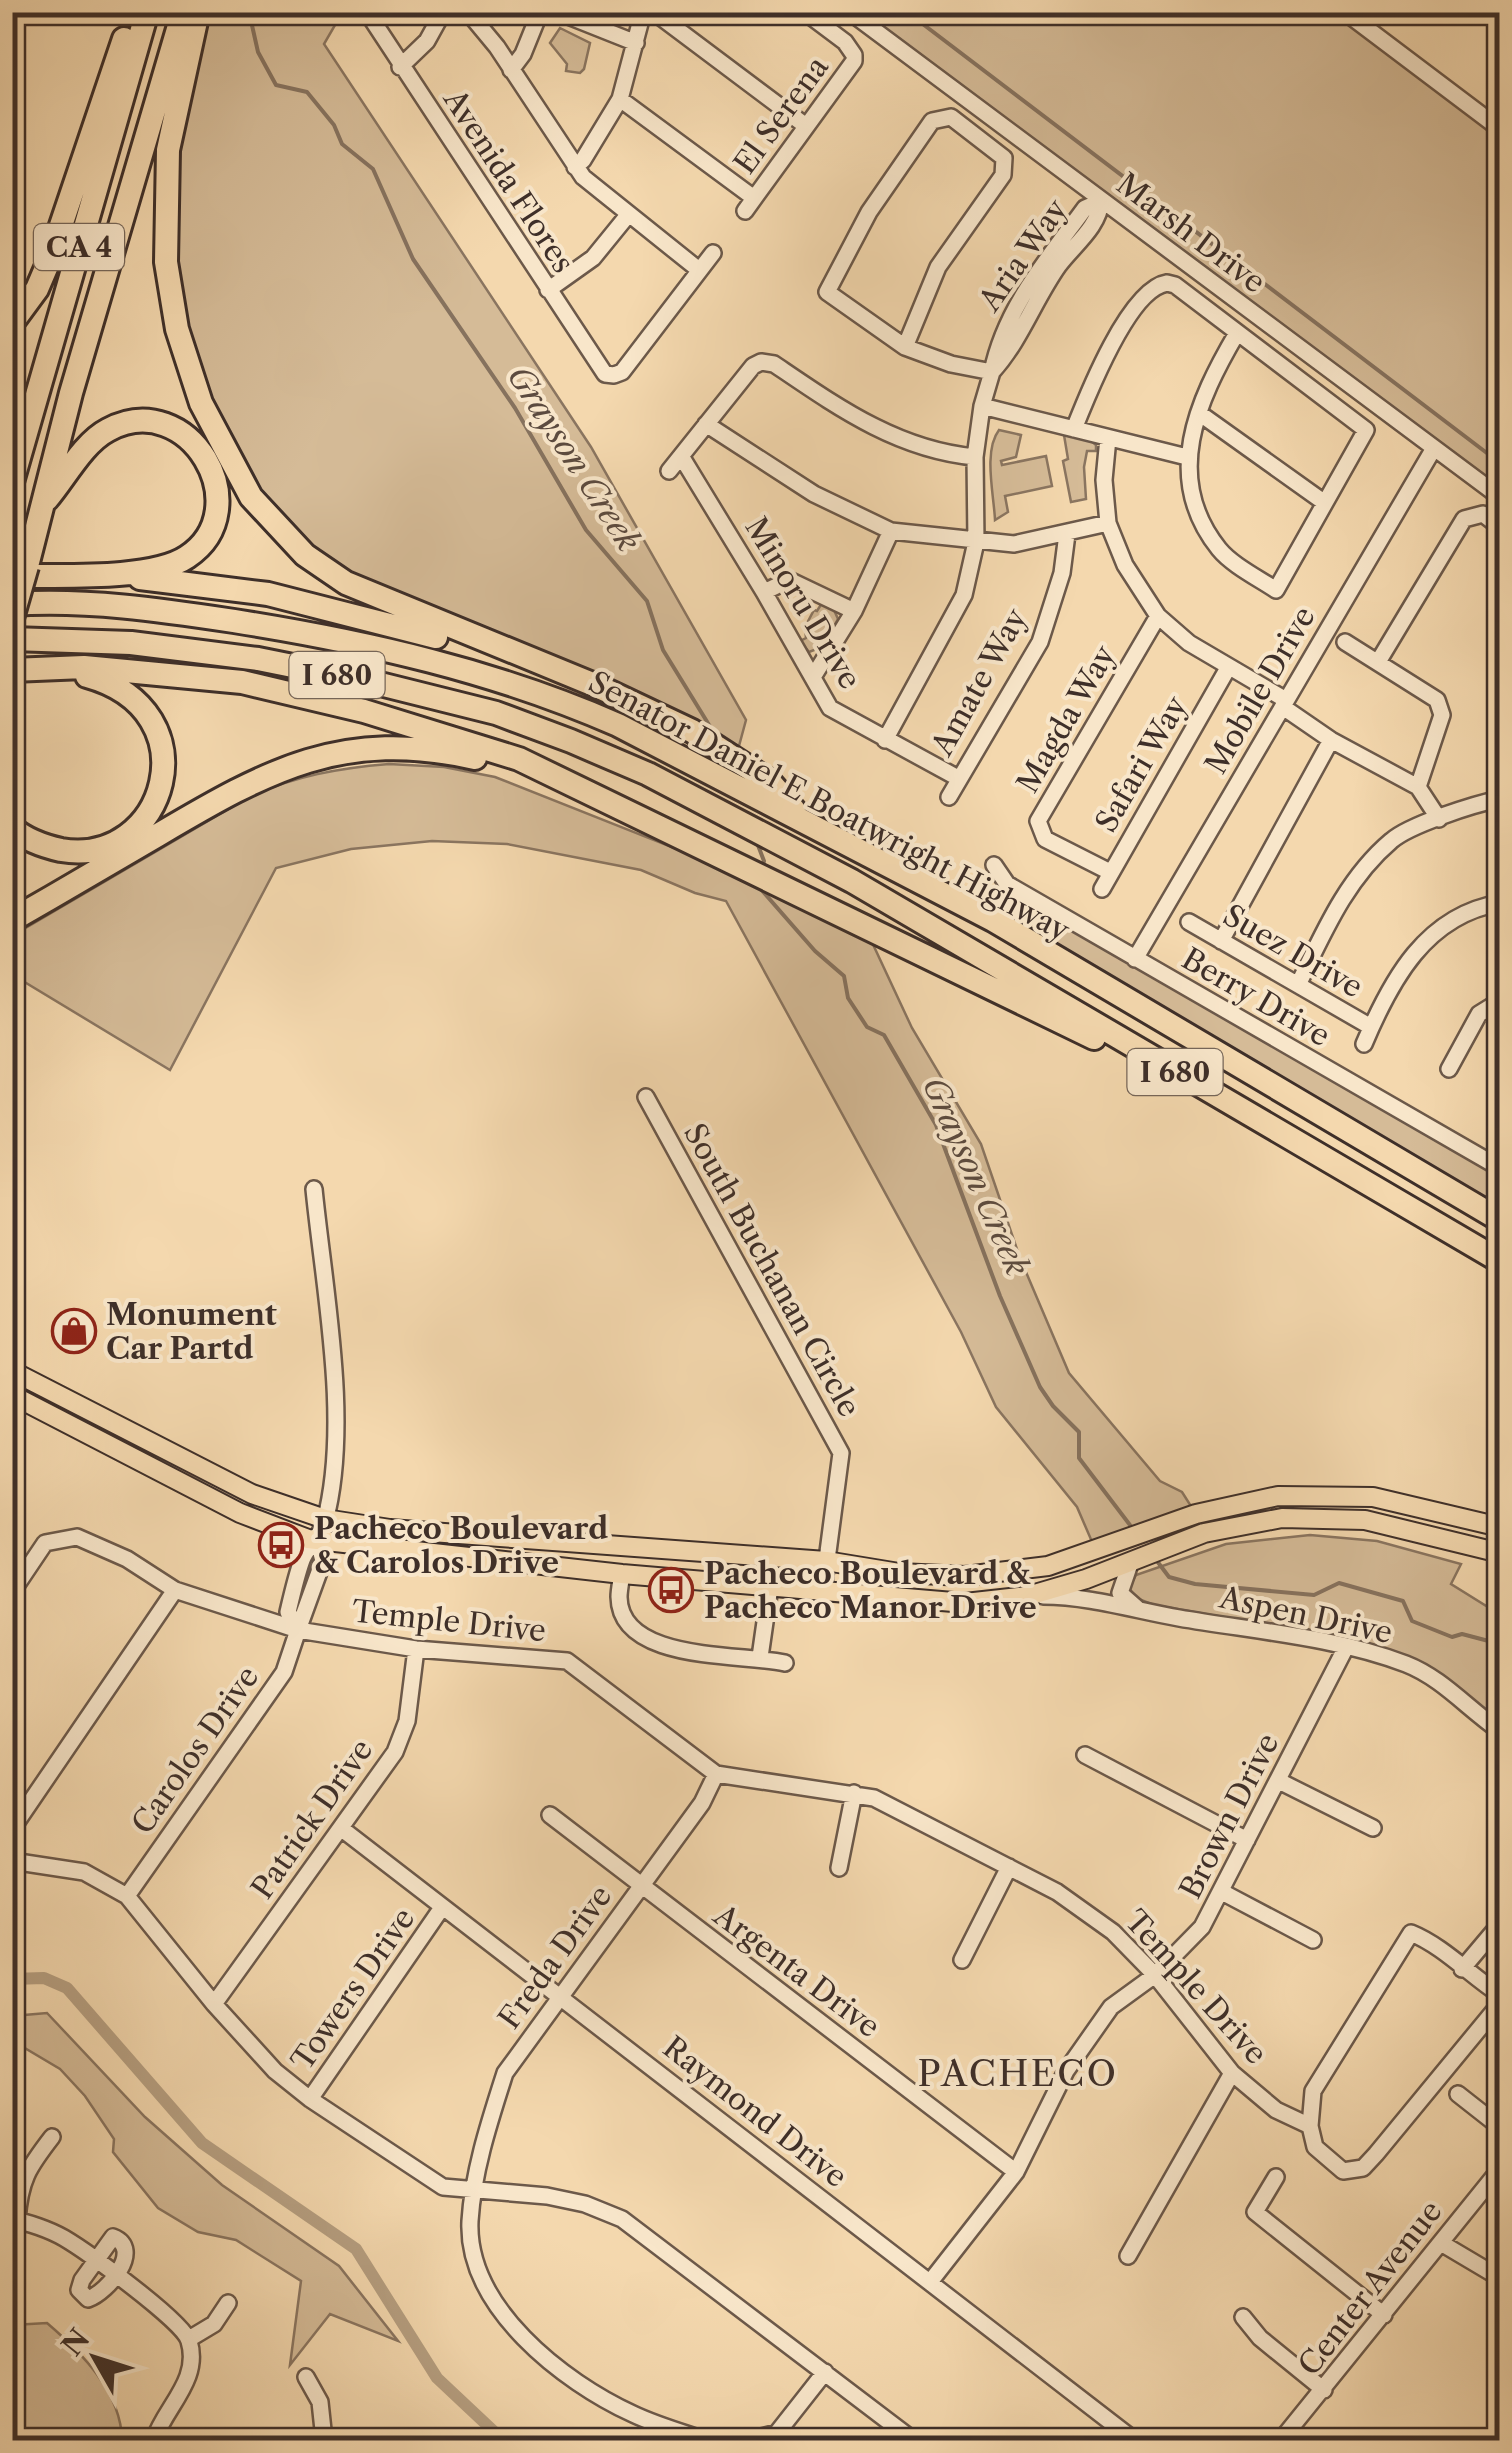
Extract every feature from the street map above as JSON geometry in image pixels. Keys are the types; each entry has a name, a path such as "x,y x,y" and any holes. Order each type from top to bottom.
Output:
{"highway":[{"path":"12,323 37,289 49,261 134,12"},
{"name":"CA 4","path":"12,482 146,12"},
{"path":"188,21 168,150 166,262 177,329 201,403 251,498 305,555 346,583 597,686 692,731 768,781 803,820"},
{"name":"CA 4","path":"12,618 20,570 188,21"},
{"path":"42,506 87,448 106,431 126,423 152,422 175,428 193,441 206,456 217,494 214,518 202,543 187,558 163,568 111,574"},
{"path":"20,570 111,574 268,594 412,629 597,686"},
{"name":"Senator Daniel E Boatwright Highway","path":"12,604 52,601 182,613 328,636 441,661 557,698 618,725 994,920 1500,1220"},
{"name":"Senator Daniel E Boatwright Highway","path":"12,640 132,642 258,659 372,682 496,713 648,774 852,880 1500,1261"},
{"path":"12,670 84,667 242,682 433,731 519,759 1054,1020 1188,1080"},
{"path":"12,828 43,846 68,851 96,850 122,839 138,825 158,796 165,760 158,730 146,709 127,691 108,682 49,669"},
{"path":"12,920 238,788 263,775 318,758 377,748 452,752 582,790"}],"main road":[{"path":"12,1371 252,1494 326,1519 390,1528 826,1561 899,1573 966,1576 1048,1566 1196,1514 1278,1496 1373,1496 1500,1528"},
{"path":"12,1395 240,1513 318,1541 622,1574 965,1603 1028,1596 1086,1579 1204,1533 1282,1518 1365,1520 1500,1553"}],"street":[{"name":"Avenida Flores","path":"366,12 600,370 610,375 622,372 699,270"},
{"path":"400,66 427,41 443,12"},
{"path":"468,12 592,186 699,270 713,253"},
{"path":"512,70 540,12"},
{"path":"558,12 636,43"},
{"path":"575,167 620,99 643,12"},
{"path":"654,12 806,126"},
{"name":"El Serena","path":"620,99 749,205 850,68 854,55 845,42 805,12"},
{"name":"Marsh Drive","path":"850,12 1500,497"},
{"path":"1345,12 1500,129"},
{"path":"905,347 938,268 1003,175 1004,158 951,117 932,121 870,212 827,292 905,347 952,364 992,372"},
{"name":"Aria Way","path":"884,740 964,595 976,542 974,457 999,338 1020,298 1085,208 1101,201"},
{"path":"548,290 594,258 628,215"},
{"path":"1074,430 1102,358 1160,284 1175,285 1366,430 1276,590 1221,552 1193,503 1186,456 1216,368 1237,333"},
{"path":"669,471 753,366 767,362 874,428 922,446 974,457"},
{"path":"982,406 1186,456"},
{"path":"1200,413 1325,503"},
{"path":"706,424 814,494 891,531 1014,544 1108,524"},
{"path":"1108,438 1104,480 1108,524 1126,565 1158,616 1189,642 1284,703 1331,740 1418,787 1438,819"},
{"name":"Mobile Drive","path":"1135,959 1434,448"},
{"name":"Minoru Drive","path":"681,456 830,708 958,778"},
{"path":"1378,662 1464,519 1483,514 1500,527"},
{"path":"812,677 854,611 891,531"},
{"name":"Amate Way","path":"950,797 1040,642 1062,573 1067,534"},
{"path":"764,592 789,580 854,611"},
{"name":"Magda Way","path":"1110,872 1045,838 1038,821 1158,616"},
{"path":"1345,642 1437,700 1442,715 1418,787"},
{"name":"Safari Way","path":"1102,889 1228,668"},
{"path":"1221,941 1331,740"},
{"path":"1298,985 1342,895 1392,839 1500,799"},
{"name":"Berry Drive","path":"994,865 1007,884 1500,1168"},
{"path":"1364,1044 1410,955 1439,927 1477,907 1500,903"},
{"name":"Suez Drive","path":"1188,922 1371,1027"},
{"path":"1448,1069 1480,1014 1500,1001"},
{"name":"South Buchanan Circle","path":"646,1097 841,1454 823,1590"},
{"name":"Carolos Drive","path":"127,1896 284,1672 298,1630 288,1612 303,1556 318,1541 326,1519 335,1430 314,1190"},
{"name":"Temple Drive","path":"12,1592 45,1543 76,1537 128,1558 175,1590 298,1630 416,1649 567,1661 716,1774 874,1798 1057,1892 1113,1932 1155,1976 1232,2073 1276,2110 1310,2126"},
{"path":"1131,1560 1120,1593 1140,1611"},
{"path":"622,1574 618,1600 626,1622 661,1647 786,1663"},
{"path":"760,1657 770,1587"},
{"path":"12,1829 175,1590"},
{"name":"Aspen Drive","path":"1028,1596 1075,1596 1346,1648 1406,1664 1432,1676 1500,1731"},
{"name":"Brown Drive","path":"930,2282 1016,2172 1066,2071 1112,2008 1155,1976 1202,1927 1346,1648"},
{"name":"Patrick Drive","path":"214,2004 395,1752 407,1720 416,1649"},
{"path":"1085,1756 1247,1840"},
{"name":"Freda Drive","path":"705,2440 632,2414 584,2386 532,2346 492,2303 476,2266 470,2224 489,2124 505,2073 702,1803 716,1774"},
{"path":"1279,1782 1373,1828"},
{"path":"838,1868 854,1793"},
{"name":"Argenta Drive","path":"550,1815 1016,2172"},
{"name":"Raymond Drive","path":"342,1829 1134,2440"},
{"path":"12,1860 84,1872 127,1896 214,2004 274,2070 310,2099 442,2186 547,2196 585,2204 622,2219 914,2440"},
{"path":"962,1960 1009,1867"},
{"path":"1222,1892 1313,1940"},
{"name":"Towers Drive","path":"310,2099 442,1909"},
{"path":"1462,1969 1500,1924"},
{"path":"1411,1933 1430,1941 1499,1994 1498,2006 1363,2168 1343,2171 1315,2148 1310,2126 1313,2090 1411,1933"},
{"path":"1128,2256 1232,2073"},
{"path":"1458,2094 1500,2127"},
{"path":"52,2137 24,2177 15,2220 62,2237 170,2317 189,2339 190,2366 184,2390 158,2426 154,2440"},
{"name":"Center Avenue","path":"1281,2440 1500,2169"},
{"path":"1276,2177 1254,2212 1384,2315"},
{"path":"113,2237 126,2247 127,2258 114,2274 99,2295 88,2299 79,2290 113,2237"},
{"path":"1441,2243 1500,2278"},
{"path":"189,2339 214,2324 228,2303"},
{"path":"1243,2316 1260,2338 1324,2390"},
{"path":"749,2440 777,2433 825,2372"},
{"path":"306,2377 320,2402 324,2437"}],"shaded area":[{"path":"183,13 342,13 324,44 591,447 746,720 736,757 383,601 281,532 201,403 166,262"},
{"path":"851,13 1345,13 1499,129 1499,497"},
{"path":"560,28 590,43 580,73 566,71 567,64 550,43"},
{"path":"999,430 1021,435 1016,457 1001,461 1002,465 1046,456 1052,486 1005,496 1008,512 995,520 990,461"},
{"path":"1064,435 1096,445 1096,451 1087,451 1084,467 1086,499 1071,502 1063,461 1068,459"},
{"path":"822,603 834,610 838,619 822,647 809,652 800,641 806,638 805,627"},
{"path":"389,764 444,767 495,777 863,923 912,1028 981,1144 1020,1258 1069,1373 1160,1481 1182,1492 1196,1514 1096,1551 1077,1507 996,1407 961,1332 726,901 695,893 641,870 507,844 432,841 351,849 276,868 170,1070 13,975 12,936 249,797 318,774"},
{"path":"1007,884 1499,1168 1499,1220 993,920"},
{"path":"1310,1535 1377,1541 1461,1564 1451,1584 1499,1614 1499,1721 1445,1679 1339,1637 1154,1605 1136,1598 1129,1588 1136,1575 1226,1544"},
{"path":"47,2013 145,2117 222,2185 339,2266 398,2341 330,2314 290,2365 301,2281 236,2240 198,2232 158,2208 113,2152 114,2139 85,2096 60,2069 13,2041 13,2016"},
{"path":"47,2323 86,2361 107,2390 120,2422 122,2440 13,2440 13,2325"}],"waterway":[{"name":"Grayson Creek","path":"249,12 258,52 276,85 307,92 334,125 342,144 373,169 413,259 515,408 586,530 647,601 663,650 714,733"},
{"path":"907,12 1500,463"},
{"name":"Grayson Creek","path":"756,840 764,861 762,869"},
{"name":"Grayson Creek","path":"759,887 815,951 844,976 848,998 867,1027 884,1035 936,1125 1000,1296 1040,1387 1079,1432 1079,1458 1133,1529"},
{"name":"Grayson Creek","path":"1154,1557 1169,1577 1195,1584 1314,1595 1339,1583 1403,1601 1412,1621 1452,1637 1462,1634 1500,1644"},
{"path":"12,1979 44,1978 67,1988 202,2143 356,2249 437,2378 503,2440"}],"place":[{"name":"Monument Car Partd","path":"74,1331"},
{"name":"Pacheco Boulevard & Carolos Drive","path":"281,1545"},
{"name":"Pacheco Boulevard & Pacheco Manor Drive","path":"671,1590"}],"district":[{"name":"PACHECO","path":"1018,2073"}]}
